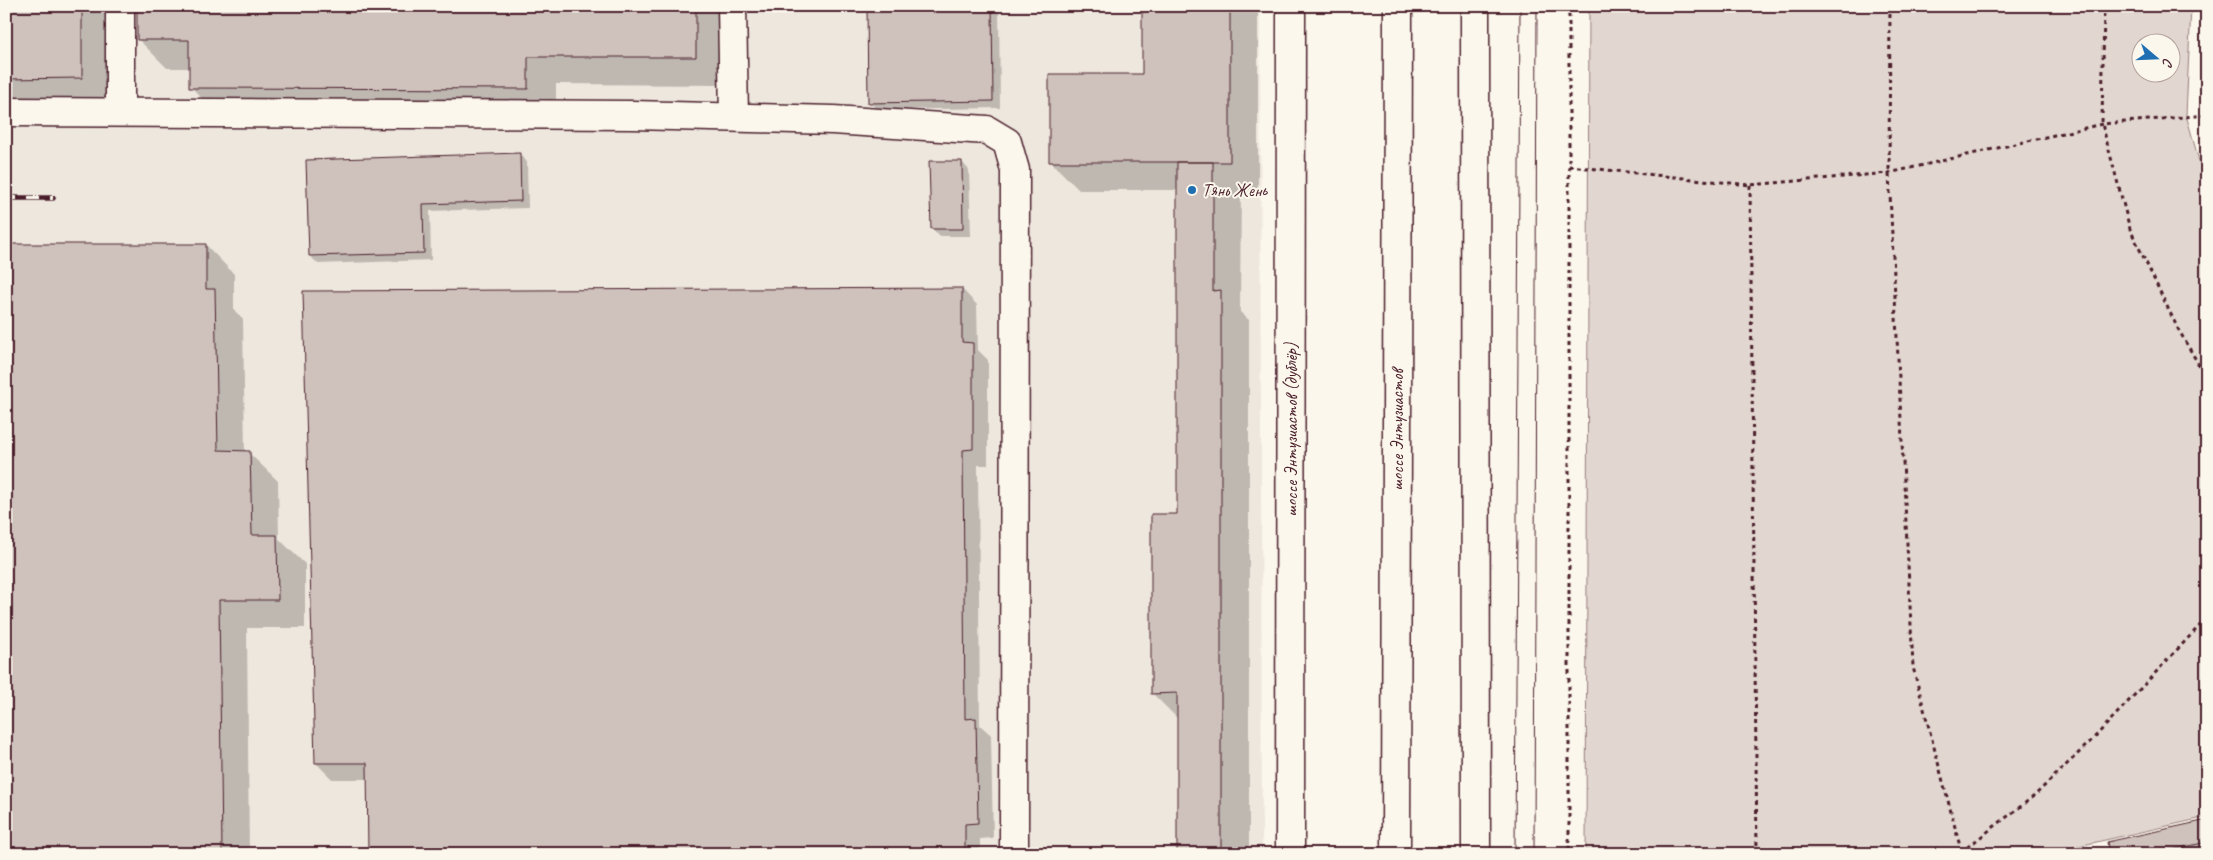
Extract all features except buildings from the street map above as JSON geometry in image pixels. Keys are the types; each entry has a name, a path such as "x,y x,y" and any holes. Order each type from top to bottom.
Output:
{"main road":[{"path":"120,6 120,112"},
{"path":"732,6 734,117"},
{"name":"шоссе Энтузиастов (дублёр)","path":"1290,854 1291,6"},
{"name":"шоссе Энтузиастов","path":"1396,854 1398,6"},
{"path":"1475,6 1476,854"},
{"path":"6,112 734,117 833,120 986,130 1007,142 1015,170 1014,854"}],"path":[{"path":"1569,6 1569,854"},
{"path":"1890,6 1889,173 1913,667 1962,853 2033,797 2092,740 2207,618"},
{"path":"2104,6 2102,124 2130,230 2176,327 2207,379"},
{"path":"1569,166 1750,185 1889,173 2102,124 2207,115"},
{"path":"1750,185 1757,854"}],"shaded area":[{"path":"6,6 1260,6 1262,854 6,854"},
{"path":"1589,6 2191,6 2186,115 2207,189 2207,817 2052,852 2052,854 1586,854"}],"tram line":[{"path":"1515,854 1520,6"},
{"path":"1534,854 1537,6"}],"railway":[{"path":"6,198 53,198"}],"place":[{"name":"Тянь Жень","path":"1192,190"}]}
